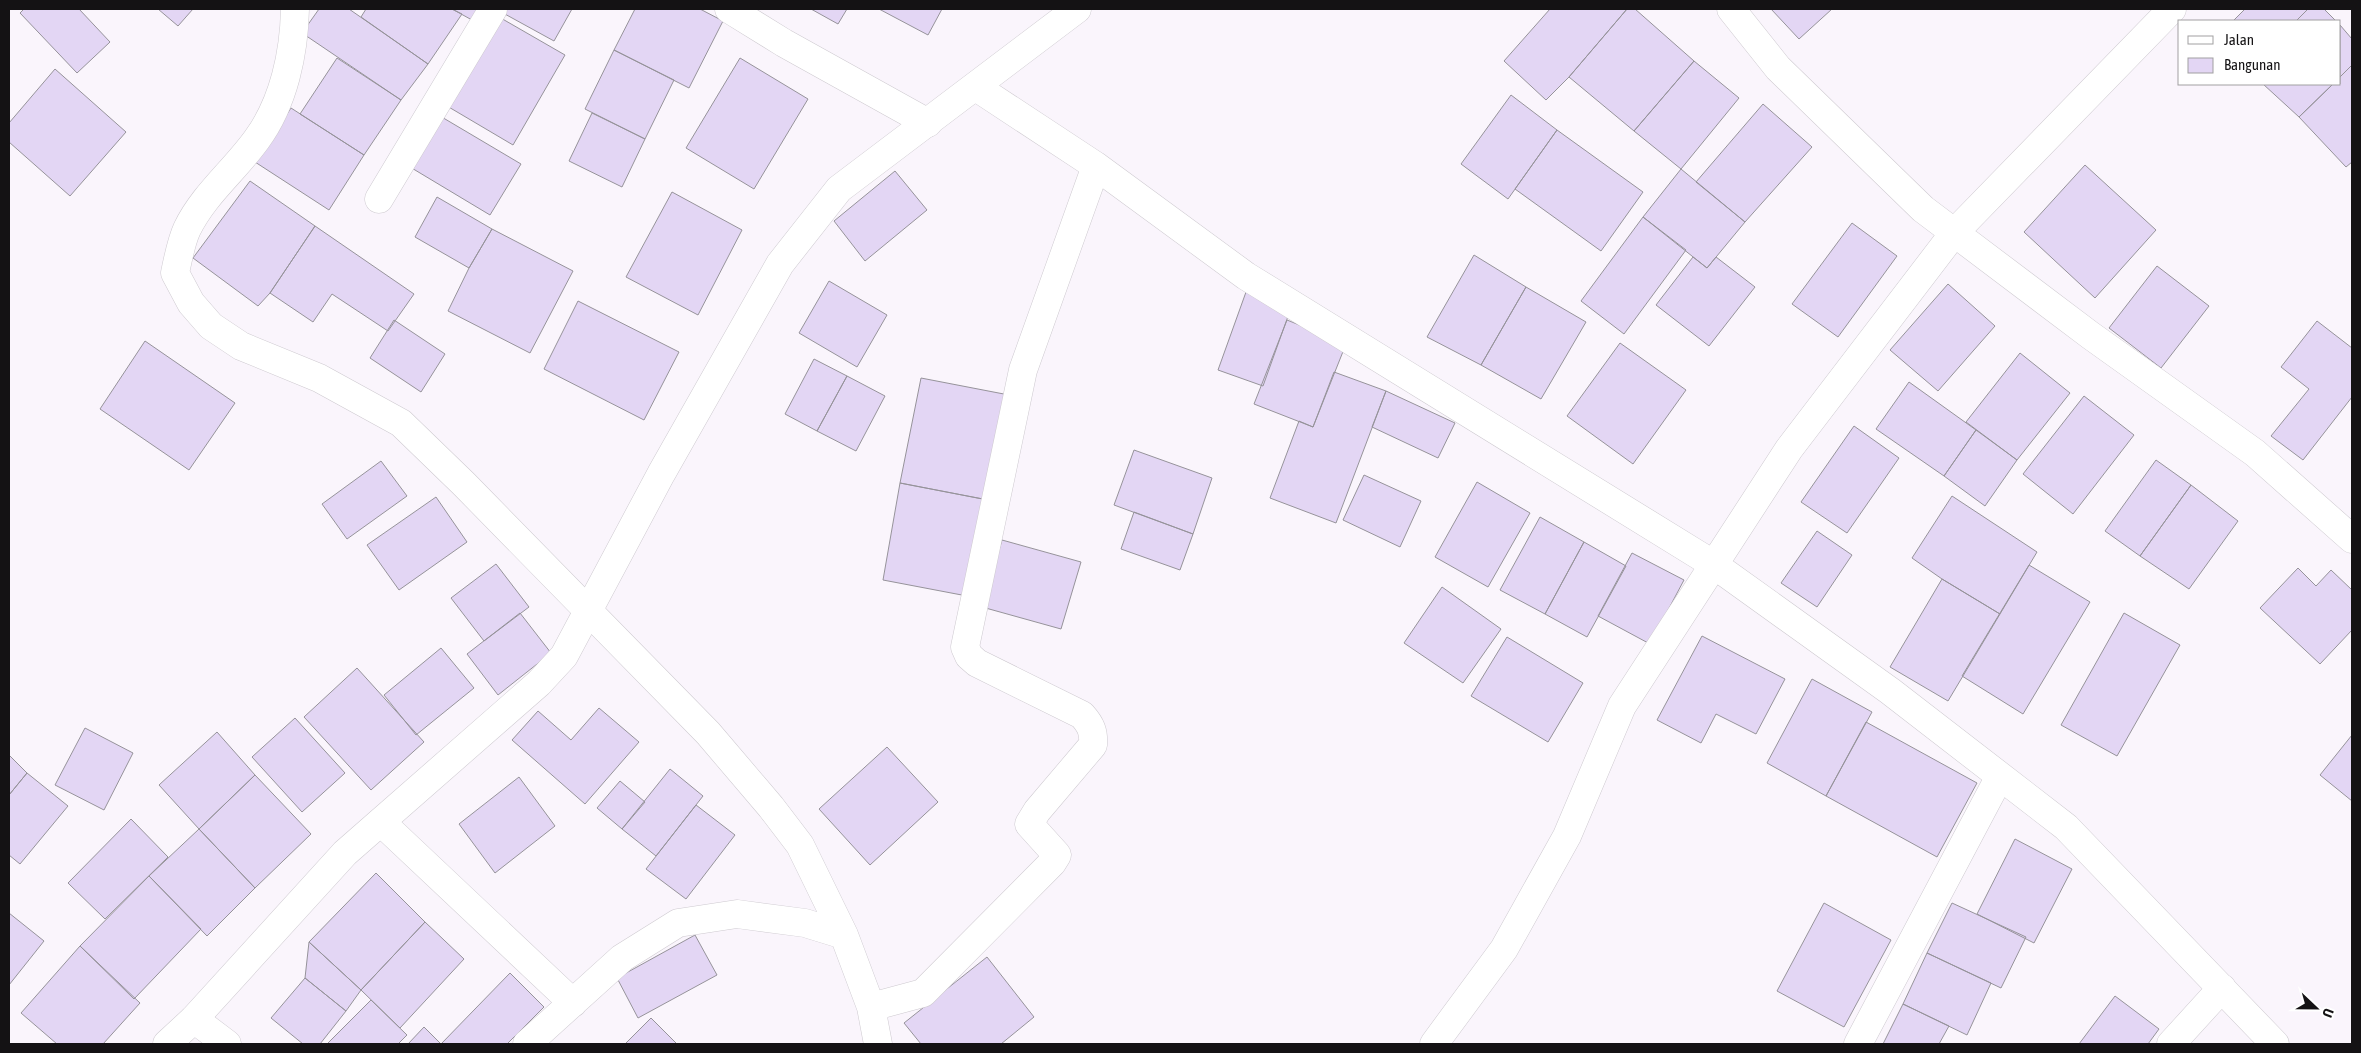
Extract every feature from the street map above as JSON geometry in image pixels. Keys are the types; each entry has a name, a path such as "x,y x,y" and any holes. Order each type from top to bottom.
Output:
{"street":[{"path":"294,9 294,32 280,100 258,139 199,208 186,230 175,274 191,303 211,326 241,346 319,378 401,424 464,484 708,734 771,807 800,846 844,935 871,1006 878,1044"},
{"path":"379,199 493,9"},
{"path":"729,9 784,43 928,123"},
{"path":"167,1044 194,1020 345,853 539,683 564,656 660,474 780,264 839,189 1077,9"},
{"path":"1731,9 1778,68 1923,209 2090,335 2255,453 2352,538"},
{"path":"1434,1044 1504,949 1567,836 1622,706 1789,449 1954,233 2172,9"},
{"path":"976,87 1096,166 1246,276 1714,564 1890,691 2066,828 2275,1044"},
{"path":"871,1006 923,993 1052,863 1057,855 1029,824 1037,811 1093,745 1094,735 1091,725 1082,715 976,663 969,656 965,647 1023,370 1096,166"},
{"path":"1858,1044 2000,776"},
{"path":"382,822 572,1002"},
{"path":"528,1044 622,958 678,924 737,914 805,923 844,935"},
{"path":"2171,1044 2222,988"},
{"path":"194,1020 227,1044"}],"building":[{"path":"24,9 79,9 110,42 77,73 20,13"},
{"path":"158,9 193,9 178,26"},
{"path":"319,9 349,9 428,64 401,100 302,33"},
{"path":"366,9 452,9 462,14 428,64 361,17"},
{"path":"452,9 479,9 472,20"},
{"path":"505,9 572,9 554,41 503,13"},
{"path":"635,9 700,9 723,21 689,88 614,50"},
{"path":"811,9 847,9 838,24"},
{"path":"879,9 942,9 928,35"},
{"path":"1550,9 1627,9 1569,77 1546,100 1504,61"},
{"path":"1627,9 1635,9 1694,61 1634,131 1569,77"},
{"path":"1771,9 1832,9 1799,39"},
{"path":"2245,9 2308,9 2297,20 2234,20"},
{"path":"2308,9 2324,9 2335,20 2297,20"},
{"path":"499,17 565,55 513,145 447,106"},
{"path":"2341,26 2352,39 2352,65 2341,76"},
{"path":"614,50 674,80 645,139 585,109"},
{"path":"337,58 401,100 364,155 300,114"},
{"path":"740,58 808,99 754,189 686,148"},
{"path":"1694,61 1739,98 1681,169 1634,131"},
{"path":"2352,65 2352,162 2346,167 2299,117 2332,85 2341,85 2341,76"},
{"path":"55,69 126,132 70,196 9,142 9,123"},
{"path":"2264,85 2332,85 2299,117"},
{"path":"1511,95 1557,130 1508,199 1461,164"},
{"path":"1763,104 1812,147 1745,222 1696,182"},
{"path":"291,108 364,155 329,210 255,162"},
{"path":"592,113 645,139 622,187 569,161"},
{"path":"440,116 521,164 490,215 410,167"},
{"path":"1557,130 1643,192 1601,251 1515,189"},
{"path":"2085,165 2156,230 2095,298 2024,232"},
{"path":"1681,169 1745,222 1707,268 1643,217"},
{"path":"895,171 927,210 865,261 834,221"},
{"path":"250,181 315,226 270,293 258,306 193,258"},
{"path":"672,192 742,230 698,315 626,277"},
{"path":"437,197 492,229 469,268 415,237"},
{"path":"1643,217 1686,250 1624,334 1581,301"},
{"path":"1852,223 1897,256 1838,337 1792,304"},
{"path":"315,226 414,294 388,331 332,294 313,322 270,293"},
{"path":"492,229 573,271 530,353 448,311 469,268"},
{"path":"1474,255 1526,287 1481,365 1427,337"},
{"path":"1693,257 1707,268 1716,257 1755,287 1709,346 1656,305"},
{"path":"2157,266 2209,306 2161,368 2109,328"},
{"path":"829,281 887,315 857,367 799,333"},
{"path":"1948,284 1995,326 1938,391 1890,350"},
{"path":"1526,287 1586,322 1541,399 1481,365"},
{"path":"1246,292 1291,308 1263,386 1218,370"},
{"path":"578,301 679,352 644,420 544,369"},
{"path":"394,320 445,354 421,392 370,358"},
{"path":"1287,320 1346,344 1313,427 1254,404"},
{"path":"2317,321 2352,348 2352,397 2303,460 2271,436 2309,389 2281,367"},
{"path":"145,341 235,403 189,470 100,409"},
{"path":"1620,343 1686,390 1633,464 1567,416"},
{"path":"2020,353 2070,393 2017,460 1966,422"},
{"path":"814,359 847,376 817,431 785,414"},
{"path":"1334,372 1386,391 1336,523 1270,498 1299,421 1313,427"},
{"path":"847,376 885,396 856,451 817,431"},
{"path":"921,378 1009,395 988,500 900,483"},
{"path":"1909,382 1976,430 1944,476 1876,429"},
{"path":"1386,391 1455,423 1438,458 1372,427"},
{"path":"2084,396 2134,435 2073,514 2023,474"},
{"path":"1854,426 1899,458 1847,533 1801,502"},
{"path":"1976,430 2017,460 1985,506 1944,476"},
{"path":"1134,450 1212,478 1193,534 1114,505"},
{"path":"2156,460 2191,485 2140,556 2105,531"},
{"path":"381,461 407,496 347,539 322,504"},
{"path":"1364,475 1421,501 1400,547 1343,520"},
{"path":"1477,482 1530,513 1488,587 1435,557"},
{"path":"900,483 988,500 967,596 883,580"},
{"path":"2191,485 2238,521 2189,589 2140,556"},
{"path":"1952,496 2037,552 2000,614 1942,579 1912,558"},
{"path":"436,497 467,542 399,590 367,545"},
{"path":"1134,512 1193,534 1180,570 1121,549"},
{"path":"1540,517 1584,542 1545,614 1500,590"},
{"path":"1817,531 1852,555 1817,607 1781,583"},
{"path":"1002,540 1081,562 1061,629 982,607"},
{"path":"1584,542 1626,566 1587,637 1545,614"},
{"path":"1632,553 1684,580 1650,644 1598,616"},
{"path":"496,564 529,607 484,641 451,598"},
{"path":"2029,565 2090,602 2023,714 1962,676"},
{"path":"2298,568 2316,586 2331,570 2352,590 2352,630 2320,664 2260,608"},
{"path":"1942,579 2000,614 1948,701 1890,667"},
{"path":"1442,587 1501,629 1463,683 1404,643"},
{"path":"520,613 551,653 498,695 467,654"},
{"path":"2124,613 2180,645 2117,756 2061,725"},
{"path":"1702,636 1785,679 1756,734 1716,714 1701,743 1657,720"},
{"path":"1507,637 1583,683 1548,742 1471,696"},
{"path":"441,648 474,688 416,735 384,695"},
{"path":"357,668 424,742 371,790 304,717"},
{"path":"1812,679 1872,712 1826,796 1767,763"},
{"path":"599,708 639,742 585,804 512,740 538,711 571,740"},
{"path":"295,718 345,773 302,812 252,757"},
{"path":"1866,722 1977,783 1937,857 1826,796"},
{"path":"85,728 133,753 104,810 55,785"},
{"path":"217,732 255,775 199,829 159,785"},
{"path":"2352,735 2352,801 2320,775"},
{"path":"887,747 938,802 870,865 819,809"},
{"path":"9,755 27,773 9,795"},
{"path":"670,769 703,796 656,856 622,829"},
{"path":"27,773 68,806 20,864 9,855 9,795"},
{"path":"255,775 311,834 255,888 199,829"},
{"path":"519,777 555,826 495,873 459,824"},
{"path":"620,781 645,802 622,829 597,808"},
{"path":"696,805 735,835 686,899 646,869"},
{"path":"131,819 168,857 105,919 68,883"},
{"path":"199,829 255,888 207,936 149,876"},
{"path":"2015,839 2072,869 2034,943 1977,914"},
{"path":"376,873 425,922 361,990 309,942"},
{"path":"149,876 201,929 134,999 80,946"},
{"path":"1824,903 1891,940 1844,1027 1777,991"},
{"path":"1952,903 2026,937 2001,988 1927,953"},
{"path":"9,913 44,941 9,985"},
{"path":"425,922 464,959 400,1028 361,990"},
{"path":"695,935 717,975 638,1018 617,978"},
{"path":"309,942 361,990 346,1011 305,978"},
{"path":"80,946 140,1003 103,1044 57,1044 21,1013"},
{"path":"1927,953 1991,983 1967,1035 1903,1004"},
{"path":"987,957 1034,1017 1001,1044 921,1044 904,1023"},
{"path":"510,973 544,1007 507,1044 441,1044"},
{"path":"305,978 346,1011 320,1044 303,1044 271,1018"},
{"path":"2115,996 2159,1029 2148,1044 2079,1044"},
{"path":"371,1000 407,1035 398,1044 327,1044"},
{"path":"1903,1004 1949,1026 1939,1044 1883,1044"},
{"path":"651,1018 677,1044 625,1044"},
{"path":"424,1027 441,1044 408,1044"}]}
